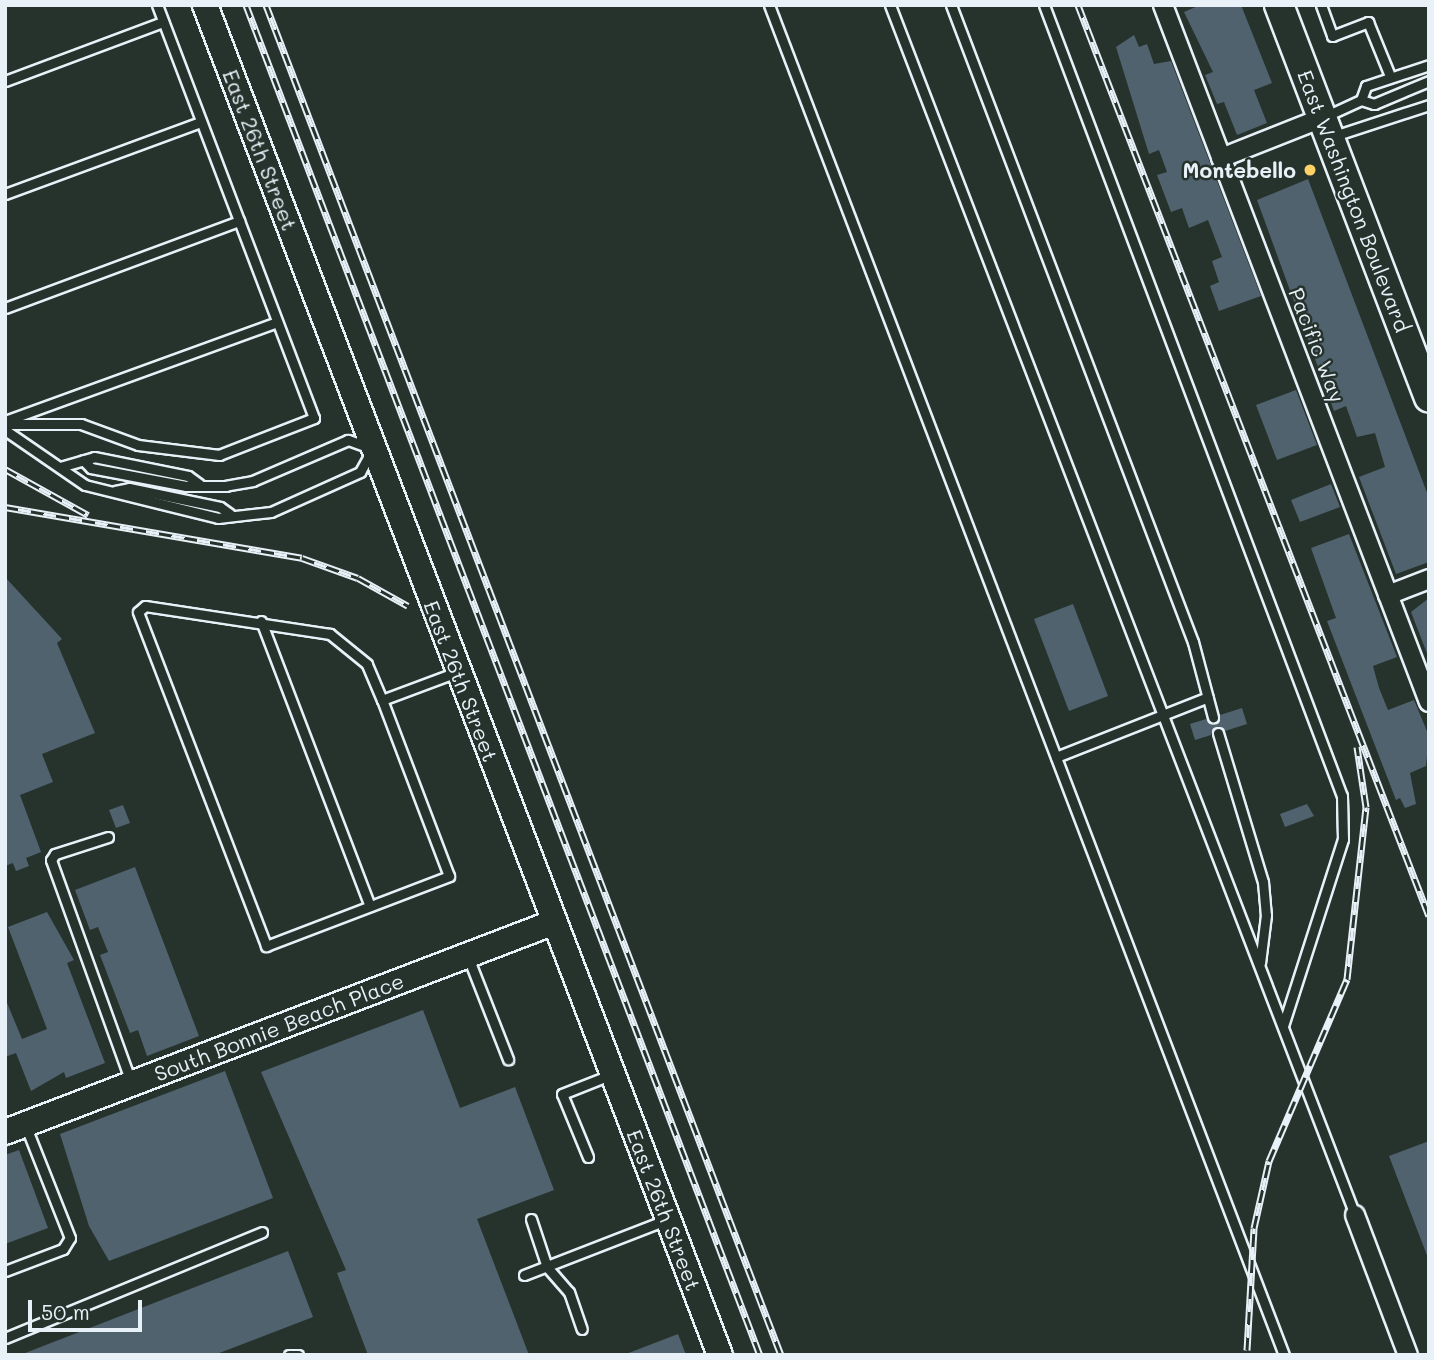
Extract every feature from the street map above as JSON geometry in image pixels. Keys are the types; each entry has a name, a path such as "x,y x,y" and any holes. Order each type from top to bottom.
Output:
{"main road":[{"name":"East Washington Boulevard","path":"1279,5 1429,397"}],"street":[{"name":"East 26th Street","path":"205,5 552,923 720,1355"},
{"name":"Pacific Way","path":"1163,5 1429,702"},
{"path":"1221,158 1326,128"},
{"path":"1388,595 1429,579"},
{"name":"South Bonnie Beach Place","path":"15,1128 552,923"},
{"path":"1354,1215 1408,1355"}],"lane":[{"path":"5,422 82,424 138,445 219,455 314,418 157,5"},
{"path":"769,5 1284,1355"},
{"path":"890,5 1354,1215"},
{"path":"951,5 1193,642 1213,717"},
{"path":"1044,5 1342,796 1343,839 1283,1026"},
{"path":"1321,5 1332,36 1368,22 1390,76"},
{"path":"5,81 163,22"},
{"path":"1326,128 1361,100 1366,86 1429,65"},
{"path":"1361,100 1374,103 1429,81"},
{"path":"1326,128 1429,105"},
{"path":"5,194 201,122"},
{"path":"5,308 239,221"},
{"path":"5,422 277,322"},
{"path":"5,430 85,485 115,491 129,488 220,507 230,514 271,512 360,472 373,450 348,440 240,485 199,484 171,472 94,457 60,467"},
{"path":"145,606 261,621 330,634 367,664 449,876 266,946 138,612 145,606"},
{"path":"261,621 370,906"},
{"path":"382,701 457,672"},
{"path":"1056,757 1208,698"},
{"path":"1218,733 1263,882 1266,915 1259,965"},
{"path":"108,837 55,854 51,860 132,1083"},
{"path":"467,955 508,1059"},
{"path":"588,1157 562,1094 611,1074"},
{"path":"5,1271 63,1249 70,1238 15,1128"},
{"path":"531,1219 547,1266 569,1292 582,1329"},
{"path":"524,1275 668,1220"},
{"path":"5,1338 262,1232"},
{"path":"289,1355 298,1355"}],"building":[{"path":"1200,5 1241,5 1272,83 1254,90 1267,123 1237,135 1224,102 1217,104 1205,75 1213,72 1184,12"},
{"path":"1134,35 1139,47 1147,44 1154,64 1171,61 1261,296 1219,311 1210,286 1219,282 1212,261 1222,257 1208,220 1189,228 1182,208 1171,212 1157,175 1167,172 1159,150 1149,154 1116,47"},
{"path":"1308,179 1429,498 1429,562 1396,574 1359,477 1385,467 1375,433 1357,437 1346,406 1334,411 1257,200"},
{"path":"1296,390 1317,445 1277,460 1256,405"},
{"path":"1331,484 1340,507 1300,522 1291,500"},
{"path":"1349,534 1397,657 1373,666 1379,688 1388,710 1414,700 1429,736 1426,766 1410,773 1416,804 1405,808 1400,798 1396,800 1327,621 1336,618 1311,548"},
{"path":"5,577 62,639 57,643 95,733 42,754 53,782 20,795 41,852 26,858 29,866 16,871 13,863 5,866"},
{"path":"1429,598 1429,656 1428,656 1411,612"},
{"path":"1073,604 1108,696 1069,711 1034,619"},
{"path":"1242,708 1247,724 1225,731 1215,727 1211,735 1195,740 1190,724 1206,719 1215,724 1220,715"},
{"path":"1307,804 1314,816 1285,827 1280,814"},
{"path":"123,805 130,823 116,828 109,810"},
{"path":"135,867 199,1036 147,1056 138,1030 130,1033 100,955 108,952 98,927 90,930 75,890"},
{"path":"47,912 74,960 67,963 105,1063 66,1078 64,1072 31,1091 16,1053 5,1057 5,998 22,1039 47,1029 8,927"},
{"path":"423,1010 460,1108 515,1087 554,1190 477,1219 529,1355 368,1355 337,1273 346,1270 261,1072"},
{"path":"225,1071 273,1198 109,1261 89,1226 60,1134"},
{"path":"1429,1141 1429,1258 1428,1258 1389,1156"},
{"path":"19,1150 48,1228 5,1244 5,1155"},
{"path":"288,1251 313,1317 214,1355 20,1355"},
{"path":"678,1334 686,1355 626,1355 626,1354"}],"railway":[{"path":"246,5 760,1355"},
{"path":"266,5 781,1355"},
{"path":"1078,5 1429,916"},
{"path":"5,469 88,515"},
{"path":"5,507 302,558 358,578 408,606"},
{"path":"1247,1350 1254,1228 1269,1161 1347,979 1366,807 1357,747"}],"place":[{"name":"Montebello","path":"1310,170"}]}
